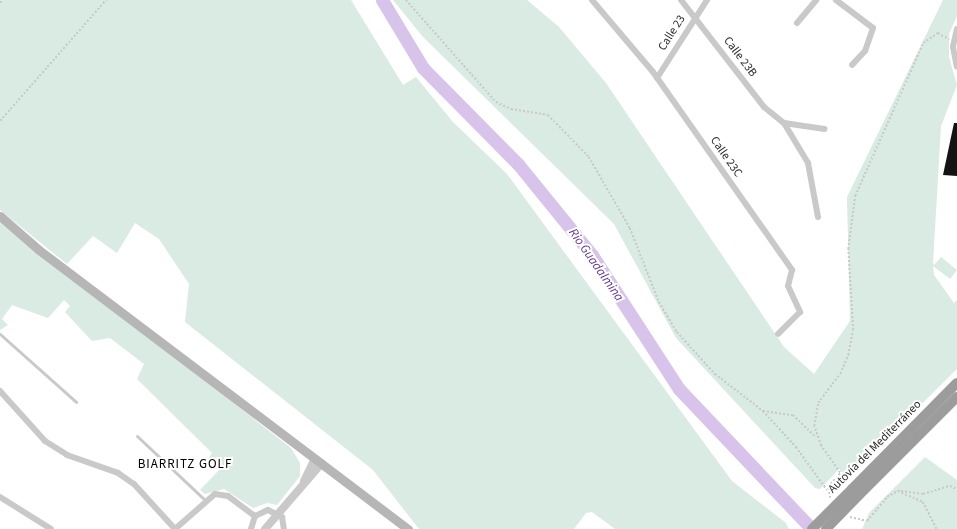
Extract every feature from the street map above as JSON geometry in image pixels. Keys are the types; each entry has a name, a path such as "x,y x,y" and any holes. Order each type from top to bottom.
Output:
{"highway":[{"name":"Autovía del Mediterráneo","path":"826,529 856,492 957,383"},
{"name":"Autovía del Mediterráneo","path":"812,529 856,492 957,397"}],"main road":[{"path":"0,216 39,250 408,529"}],"street":[{"name":"Calle 23C","path":"592,0 657,78 792,270 788,286 800,312 778,334"},
{"name":"Calle 23B","path":"681,0 696,17 764,107 784,123 808,163 818,217"},
{"name":"Calle 23","path":"657,78 707,0"},
{"path":"797,23 816,0"},
{"path":"836,0 873,28 865,50 852,65"},
{"path":"957,29 953,39 957,67"},
{"path":"784,123 825,129"},
{"path":"0,391 45,441 67,455 118,473 134,484 175,529 206,501 222,494 254,516"},
{"path":"265,529 319,461"},
{"path":"0,497 51,529"},
{"path":"254,516 268,510 278,513"},
{"path":"278,513 284,529"},
{"path":"251,529 254,516"}],"lane":[{"path":"0,334 76,402"},
{"path":"137,436 206,501"}],"path":[{"path":"0,121 106,0"},
{"path":"406,0 496,102 511,110 540,112 562,127 605,180 639,248 659,302 677,332 715,374 763,411 796,447 827,490 831,499"},
{"path":"816,437 814,426 818,404 840,374 853,330 848,249 855,196 923,43 938,33 953,39"},
{"path":"763,411 793,415 816,437 840,474 827,490"},
{"path":"848,516 867,521 887,497 900,492 923,494 950,486 957,489"},
{"path":"900,492 924,502 938,529"}],"shaded area":[{"path":"0,0 351,0 403,85 416,77 453,122 507,174 732,481 786,523 789,529 615,529 592,512 586,513 574,529 419,529 373,470 185,322 189,284 159,239 135,223 117,253 93,236 67,264 0,210"},
{"path":"393,0 527,0 559,27 606,83 784,347 814,374 850,321 847,197 943,0 957,0 957,16 949,34 949,57 957,85 941,126 933,263 934,265 941,257 957,270 950,279 933,266 934,275 954,303 957,300 957,369 847,478 839,469 820,489 815,488 676,338 614,224 423,37"},
{"path":"0,222 291,448 300,463 300,476 277,505 267,503 253,508 224,489 205,494 200,490 220,469 208,459 212,453 137,379 144,364 110,338 92,341 65,312 70,306 64,300 48,318 12,305 2,319 8,325 0,330"},
{"path":"925,457 957,480 957,529 862,529 869,513"}],"building":[{"path":"954,123 957,123 957,176 943,175"}],"waterway":[{"name":"Rio Guadalmina","path":"382,0 423,68 518,164 592,255 679,389 812,529"}],"district":[{"name":"BIARRITZ GOLF","path":"185,464"}]}
